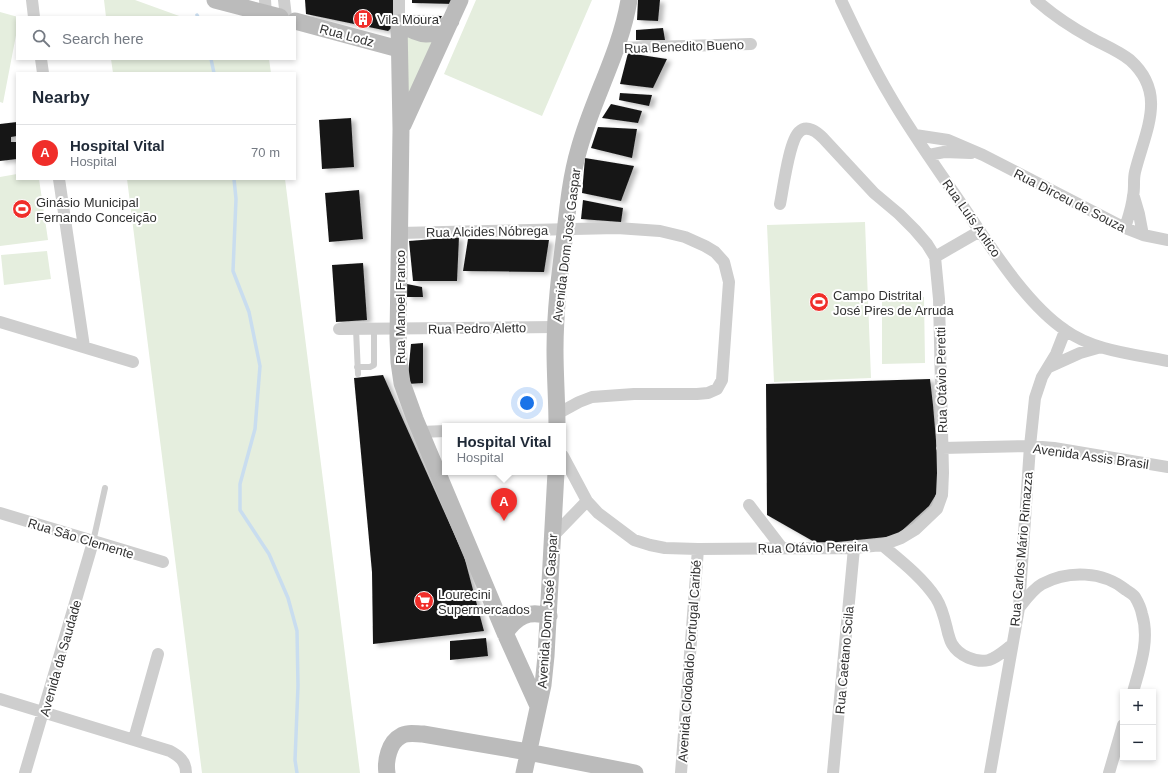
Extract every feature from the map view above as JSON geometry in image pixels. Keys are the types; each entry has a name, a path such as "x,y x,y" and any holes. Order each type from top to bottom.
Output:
{"street":[{"path":"32,0 34,16"},
{"path":"215,0 271,10"},
{"path":"284,0 286,16"},
{"name":"Rua Manoel Franco","path":"399,0 401,129 398,329 399,362 402,383 505,633 538,706"},
{"path":"401,129 460,0"},
{"name":"Avenida Dom José Gaspar","path":"557,420 555,350 558,282 570,190 578,150 617,48 626,19 629,0"},
{"name":"Rua Luís Antico","path":"840,0 889,95 980,231 1041,311 1066,331 1086,342 1101,347 1168,361"},
{"path":"1036,0 1068,25 1118,52 1131,61 1142,72 1149,83 1153,95 1151,124 1138,158 1134,175 1133,195 1125,228"},
{"name":"Rua Lodz","path":"296,21 399,49"},
{"path":"399,23 408,28 426,34 443,30 451,21"},
{"name":"Rua Benedito Bueno","path":"617,48 751,44"},
{"path":"41,60 43,72"},
{"name":"Rua Otávio Peretti","path":"780,204 794,141 798,132 804,129 811,130 818,133 874,193 915,230 927,244 935,257 939,299 943,473 942,495 937,509 916,529 901,538 882,545"},
{"name":"Rua Dirceu de Souza","path":"915,135 948,140 1003,166 1125,228 1143,235 1168,240"},
{"name":"Rua Dirceu de Souza","path":"929,155 944,152 974,153"},
{"path":"59,180 84,347"},
{"path":"1133,195 1139,214 1143,235"},
{"name":"Rua Alcides Nóbrega","path":"399,232 617,228 660,231 685,237 705,246 715,252 724,262 729,282 723,376 716,389 708,393 697,394 634,394 592,397 579,402 557,420"},
{"path":"935,257 980,231"},
{"path":"0,322 133,362"},
{"name":"Rua Pedro Aletto","path":"339,329 556,327"},
{"name":"Rua Carlos Mário Rimazza","path":"990,773 1019,608 1030,446 1035,398 1042,377 1056,354 1066,331"},
{"path":"1049,367 1080,353 1101,347"},
{"path":"421,432 442,431"},
{"name":"Avenida Assis Brasil","path":"942,448 1030,446 1054,448 1168,467"},
{"name":"Rua Otávio Pereira","path":"566,462 587,501 598,513 634,540 666,548 698,549 854,548 882,545 926,585 937,600 944,616 951,644 958,652 966,657 977,660 988,660 997,656 1012,645"},
{"name":"Avenida Dom José Gaspar","path":"524,773 543,685 549,616 556,475"},
{"path":"553,536 587,501"},
{"path":"749,505 782,548"},
{"name":"Rua São Clemente","path":"0,513 163,562"},
{"name":"Avenida da Saudade","path":"26,773 93,542"},
{"name":"Rua Caetano Scila","path":"833,773 854,548"},
{"name":"Avenida Clodoaldo Portugal Caribé","path":"681,773 698,549"},
{"path":"1019,608 1030,594 1042,584 1073,575 1088,574 1107,578 1120,585 1135,597 1142,615 1145,638 1142,660 1134,689"},
{"path":"505,633 512,622 522,616 535,614 549,616"},
{"path":"134,740 158,654"},
{"path":"515,656 523,661 531,662 540,660 546,656"},
{"path":"0,699 170,751 182,758 186,773"},
{"path":"387,773 388,755 393,744 401,736 411,734 423,734 528,752 635,773"},
{"path":"1109,773 1120,735"}],"lane":[{"path":"356,329 357,371 374,365 374,329"},
{"path":"93,542 105,488"}],"green space":[{"path":"104,0 135,0 179,16 106,16"},
{"path":"476,0 592,0 542,116 444,74"},
{"path":"0,12 16,16 16,35 3,103 0,102"},
{"path":"403,33 438,38 407,104"},
{"path":"111,60 269,60 271,72 113,72"},
{"name":"Ginásio Municipal Fernando Conceição","path":"16,174 16,180 39,180 48,240 0,246 0,177"},
{"path":"127,180 285,180 360,773 202,773"},
{"name":"Campo Distrital José Pires de Arruda","path":"865,222 871,378 774,382 767,225"},
{"path":"47,251 51,279 4,285 1,255"},
{"path":"924,297 925,363 882,364 882,298"}],"building":[{"name":"Vila Moura","path":"305,0 395,0 396,24 388,31 306,14"},
{"path":"412,0 456,0 454,4 412,3"},
{"path":"638,0 660,0 658,21 637,20"},
{"path":"406,15 442,16 434,28 406,21"},
{"path":"663,28 665,40 636,40 636,30"},
{"path":"628,53 667,59 653,88 620,84"},
{"path":"620,93 652,95 649,106 619,100"},
{"path":"611,104 642,111 638,123 602,118"},
{"path":"351,118 354,167 322,169 319,120"},
{"path":"16,122 16,136 11,137 11,142 16,142 16,159 0,161 0,124"},
{"path":"598,127 637,129 632,158 591,148"},
{"path":"585,158 634,166 621,201 582,193"},
{"path":"359,190 363,239 329,242 325,193"},
{"path":"583,200 623,208 621,222 581,219"},
{"path":"459,237 457,281 413,281 409,241"},
{"path":"468,239 549,240 544,272 463,271"},
{"path":"363,263 367,320 336,322 332,265"},
{"path":"407,284 422,287 423,297 407,297"},
{"path":"423,343 423,383 407,384 411,344"},
{"path":"383,375 464,556 484,631 373,644 372,572 354,378"},
{"path":"930,379 940,488 929,506 896,536 818,544 767,515 766,384"},
{"path":"486,638 488,656 450,660 450,641"}],"waterway":[{"path":"211,60 214,72"},
{"path":"234,180 236,199 233,271 249,312 260,366 255,429 240,484 240,510 269,554 288,598 297,631 298,686 295,760 297,773"}],"place":[{"name":"Vila Moura","path":"363,19"},
{"name":"Ginásio Municipal Fernando Conceição","path":"22,209"},
{"name":"Campo Distrital José Pires de Arruda","path":"819,302"},
{"name":"Hospital Vital","path":"504,521"},
{"name":"Lourecini Supermercados","path":"424,601"}]}
